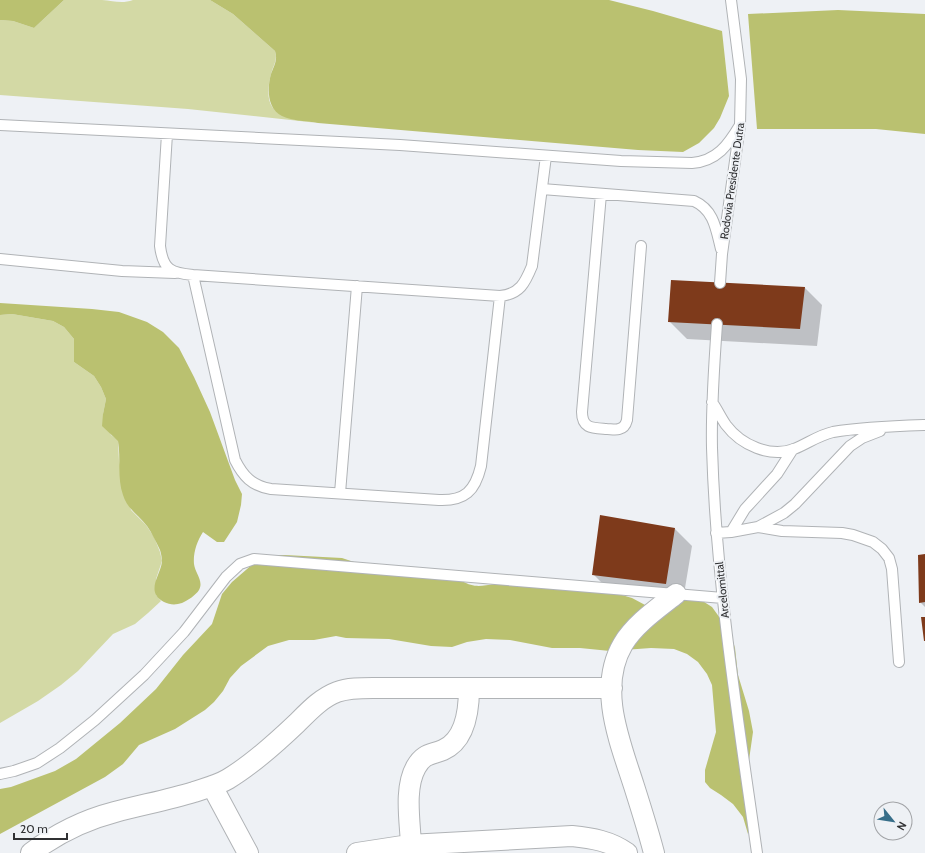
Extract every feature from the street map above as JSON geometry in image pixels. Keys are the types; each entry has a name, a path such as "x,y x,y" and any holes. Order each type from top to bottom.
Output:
{"street":[{"path":"654,853 617,729 612,707 613,672 617,656 632,631 676,594"},
{"path":"411,845 409,784 412,775 422,759 430,753 444,750 459,734 466,720 469,703 469,688"},
{"path":"30,853 66,831 85,822 114,812 153,803 212,786 227,780 245,768 311,709 328,696 347,689 612,688"},
{"path":"212,786 248,853"},
{"path":"357,853 411,845 572,836 594,838 609,842 627,853"}],"lane":[{"name":"Rodovia Presidente Dutra","path":"720,283 722,254 740,125 741,79 731,0"},
{"path":"0,125 400,145 621,161 692,163 702,162 716,155 732,138 740,125"},
{"path":"166,134 160,246 166,265 172,271 181,274"},
{"path":"0,259 122,271 500,296 509,295 522,286 529,273 534,256 546,156"},
{"path":"542,189 694,201 707,209 711,216 722,254"},
{"path":"601,194 582,412 583,421 591,428 619,429 624,426 627,420 641,246"},
{"path":"193,275 235,460 249,481 263,488 448,500 465,496 471,490 479,475 481,466 500,296"},
{"path":"340,493 357,286"},
{"name":"Arcelomittal","path":"717,324 712,402 712,448 716,534 725,625 757,853"},
{"path":"712,402 727,426 737,436 761,450 773,452 784,452 793,449 832,432 925,424"},
{"path":"716,534 758,527 784,513 795,504 850,446 862,438 889,427"},
{"path":"731,532 746,509 777,474 793,449"},
{"path":"758,527 782,531 842,533 865,538 882,549 889,558 892,569 899,662"},
{"path":"0,774 37,763 60,748 95,720 144,675 184,632 226,577 240,564 254,560 723,598"}],"green space":[{"path":"0,0 64,0 34,28 13,21 0,20"},
{"path":"64,0 102,0 122,2 133,0 210,0 233,14 275,51 276,60 271,74 269,88 269,99 272,107 278,113 286,117 318,123 188,109 0,95 0,20 13,21 34,28"},
{"path":"210,0 609,0 722,31 729,96 714,128 699,143 683,152 638,150 295,120 286,118 277,113 269,98 271,74 276,60 275,51 233,14"},
{"path":"838,10 925,14 925,134 876,129 757,129 748,14"},
{"path":"0,303 119,312 147,322 163,332 179,348 210,412 235,480 242,494 237,522 224,542 217,542 203,532 199,539 195,551 194,564 200,580 200,587 194,596 180,604 171,604 164,602 155,594 155,584 162,562 160,550 147,526 130,508 125,500 120,482 118,441 102,426 106,399 94,376 74,362 74,339 64,327 53,321 12,314 0,315"},
{"path":"12,314 53,321 64,327 74,339 74,362 94,376 101,387 106,399 103,414 111,435 118,440 119,461 131,510 146,525 154,537 160,552 162,561 156,579 156,595 161,601 135,624 113,634 78,671 61,685 38,701 0,723 0,315"},
{"path":"273,555 342,558 360,564 462,581 474,586 495,584 615,593 632,598 647,606 682,598 701,600 712,607 732,638 735,648 738,675 749,711 753,732 749,760 751,822 748,834 743,817 733,804 710,788 705,782 705,770 716,732 712,685 707,674 698,662 687,654 674,649 651,648 610,651 580,648 552,648 510,640 486,639 467,642 452,647 431,646 389,639 346,638 336,636 314,640 289,640 268,646 241,666 230,678 223,691 214,702 205,710 175,729 139,745 123,764 105,777 0,834 0,789 11,787 55,771 76,759 120,723 156,689 183,655 212,624 222,594 232,582 254,563 264,557"}],"building":[{"path":"671,280 805,287 800,329 668,322"},
{"path":"600,515 675,528 666,584 592,575"},
{"path":"925,554 925,602 919,603 918,555"},
{"path":"921,617 925,617 925,641 924,641"}]}
